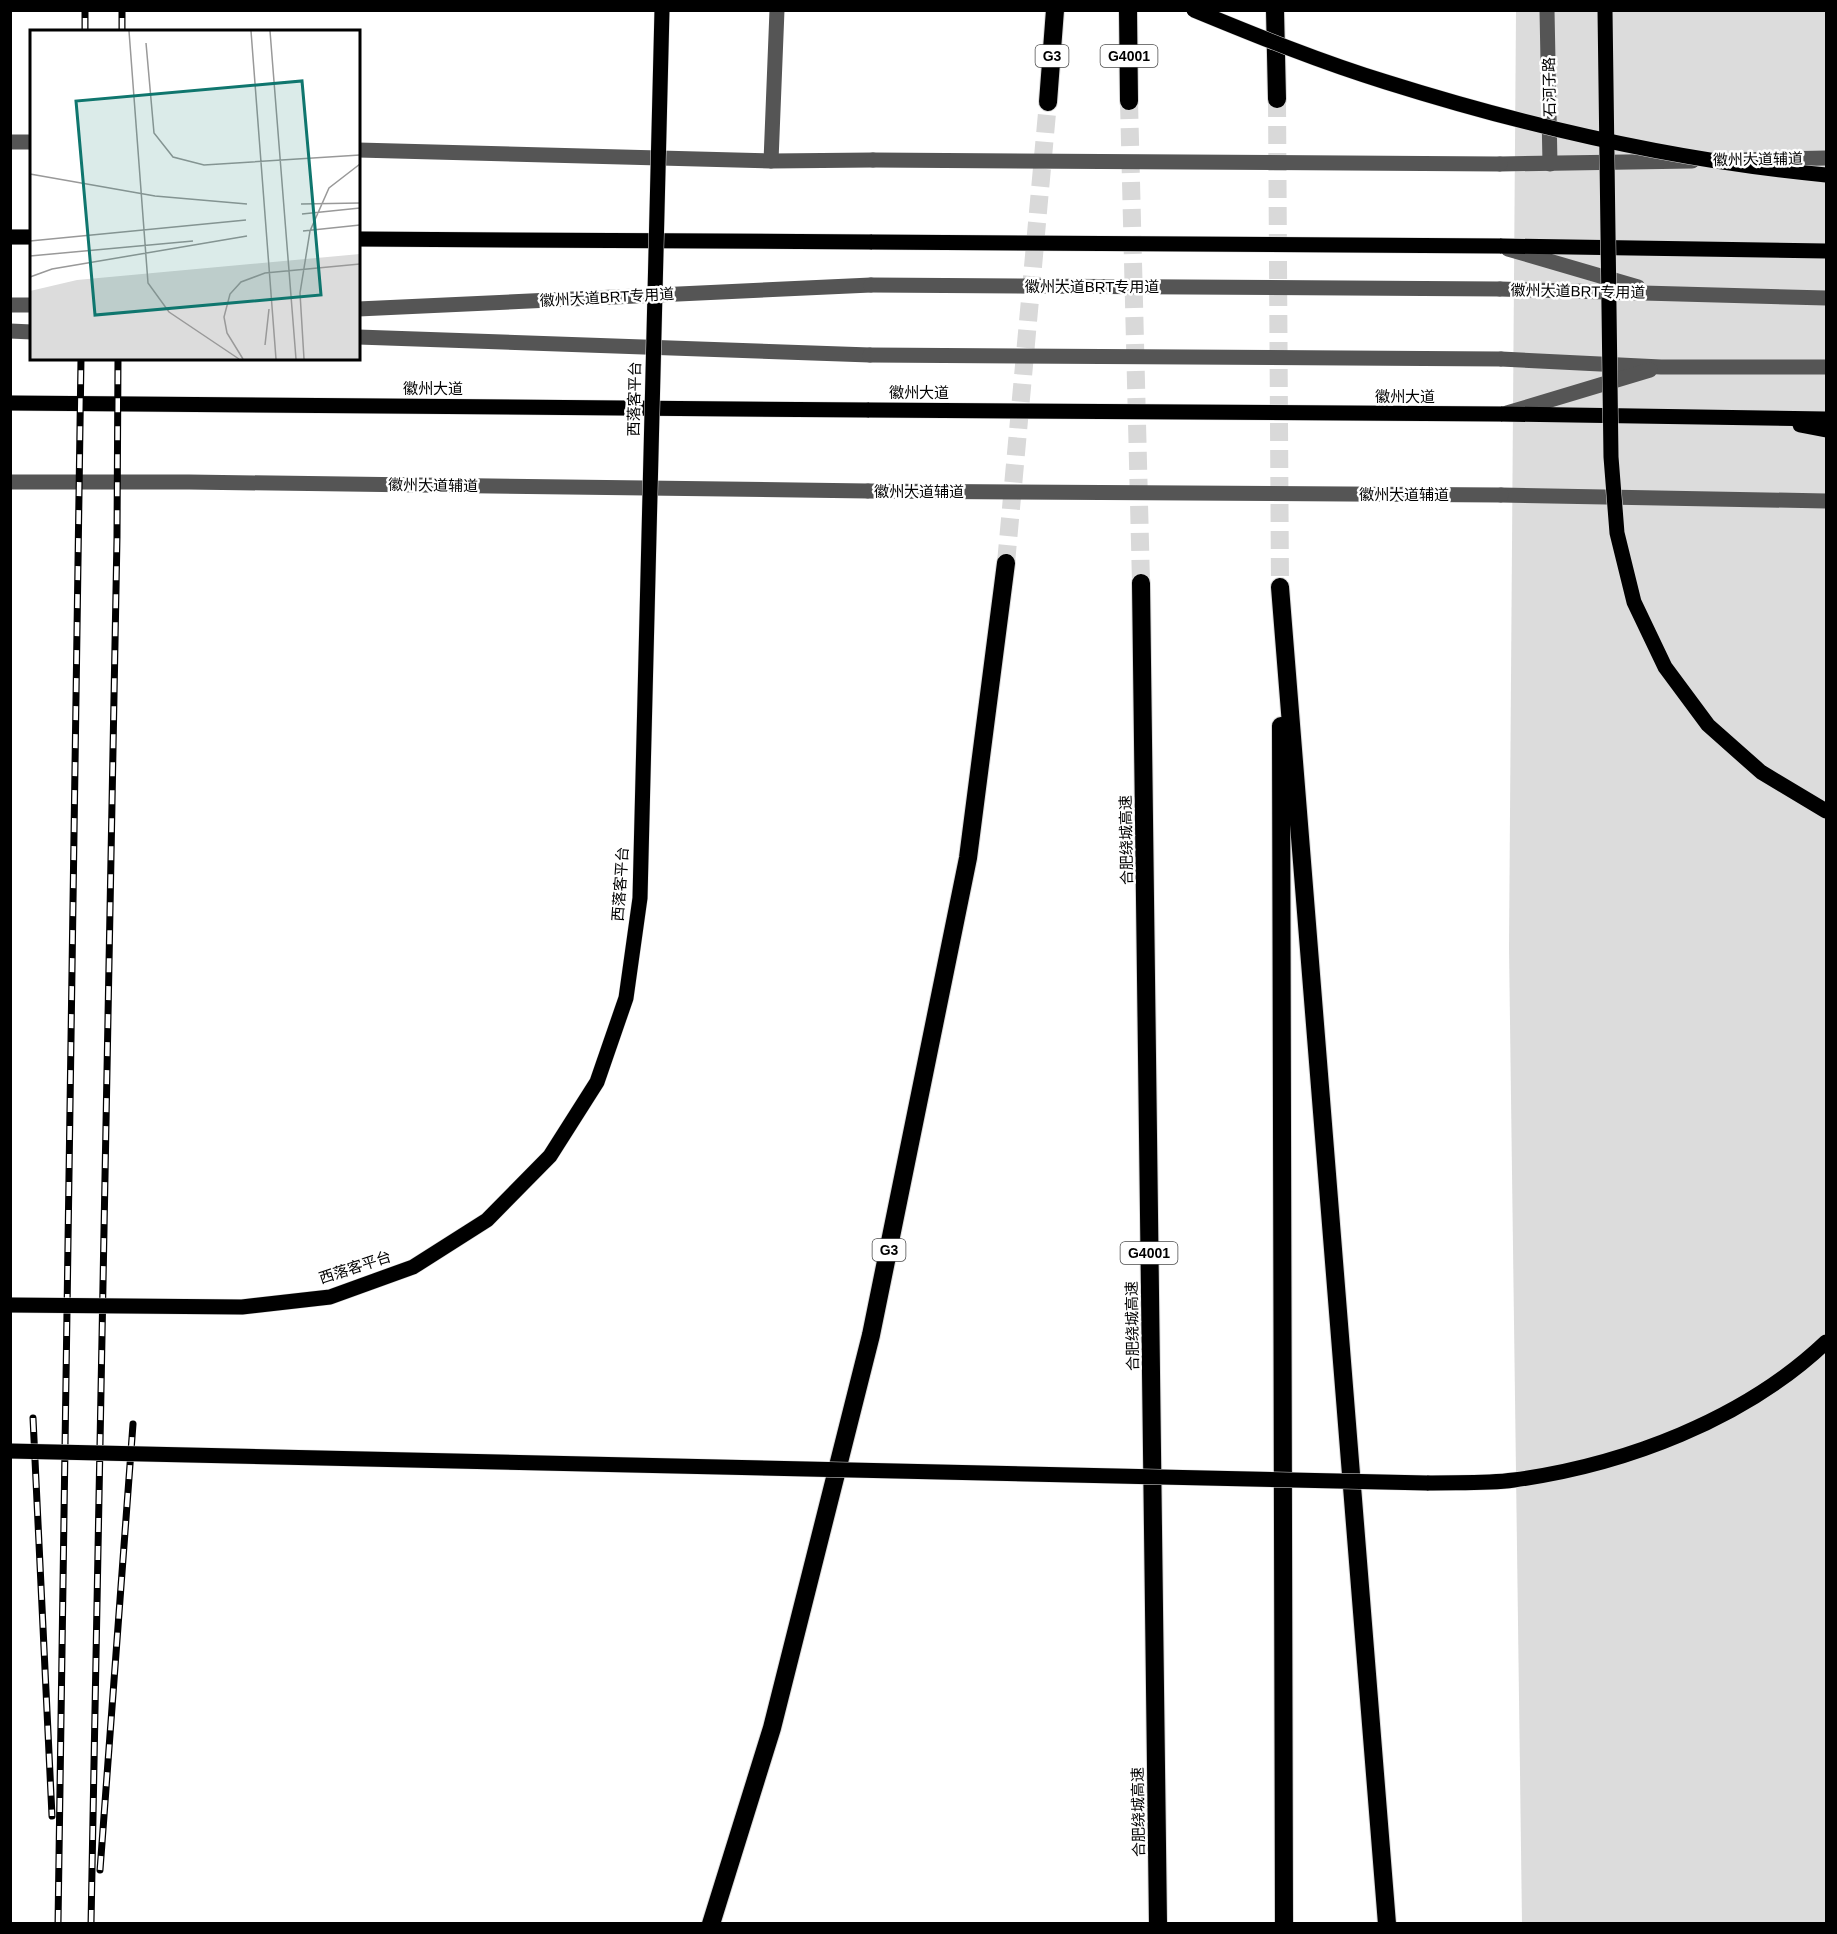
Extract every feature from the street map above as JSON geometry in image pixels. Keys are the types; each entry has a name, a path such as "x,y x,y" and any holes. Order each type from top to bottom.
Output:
{"highway":[{"name":"G3","path":"1048,102 1055,10"},
{"name":"G4001","path":"1128,10 1130,101"},
{"path":"1275,10 1277,99"},
{"name":"G3","path":"711,1923 772,1728 871,1335 968,858 1006,562"},
{"name":"合肥绕城高速","path":"1141,583 1158,1923"},
{"path":"1284,1923 1280,586 1387,1923"}],"main road":[{"name":"西落客平台","path":"10,1305 242,1307 330,1296 413,1267 487,1220 511,1196 550,1156 597,1082 626,998 640,898 662,10"},
{"path":"1194,10 1282,46 1385,82 1489,112 1595,138 1701,158 1827,175"},
{"path":"1605,10 1611,457 1617,533 1634,602 1665,667 1708,725 1761,772 1827,811"},
{"path":"10,237 30,237"},
{"path":"360,239 1500,246 1827,251"},
{"name":"徽州大道","path":"10,403 1501,414 1827,419"},
{"path":"1759,417 1827,430"},
{"path":"10,1451 1427,1483 1512,1480 1608,1461 1681,1436 1749,1400 1812,1356 1827,1342"}],"street":[{"path":"771,161 777,10"},
{"name":"石河子路","path":"1547,10 1550,164"},
{"path":"10,142 30,142"},
{"name":"徽州大道辅道","path":"360,150 771,161 1550,164 1827,158"},
{"path":"1500,246 1658,292"},
{"name":"徽州大道BRT专用道","path":"360,309 871,285 1500,289 1827,298"},
{"path":"10,305 30,305"},
{"path":"10,331 30,332"},
{"path":"360,337 870,356 1501,359 1661,367 1827,367"},
{"path":"1501,414 1661,367"},
{"name":"徽州大道辅道","path":"10,482 1501,495 1827,501"}],"shaded area":[{"path":"1516,11 1826,11 1826,1923 1522,1923 1509,947"}],"tunnel":[{"path":"1277,99 1280,587"},
{"path":"1129,101 1141,583"},
{"path":"1006,563 1048,102"}],"railway":[{"path":"85,10 85,30"},
{"path":"122,10 122,30"},
{"path":"58,1924 81,360"},
{"path":"91,1924 117,537 118,360"},
{"path":"33,1418 52,1816"},
{"path":"100,1870 133,1424"}]}
